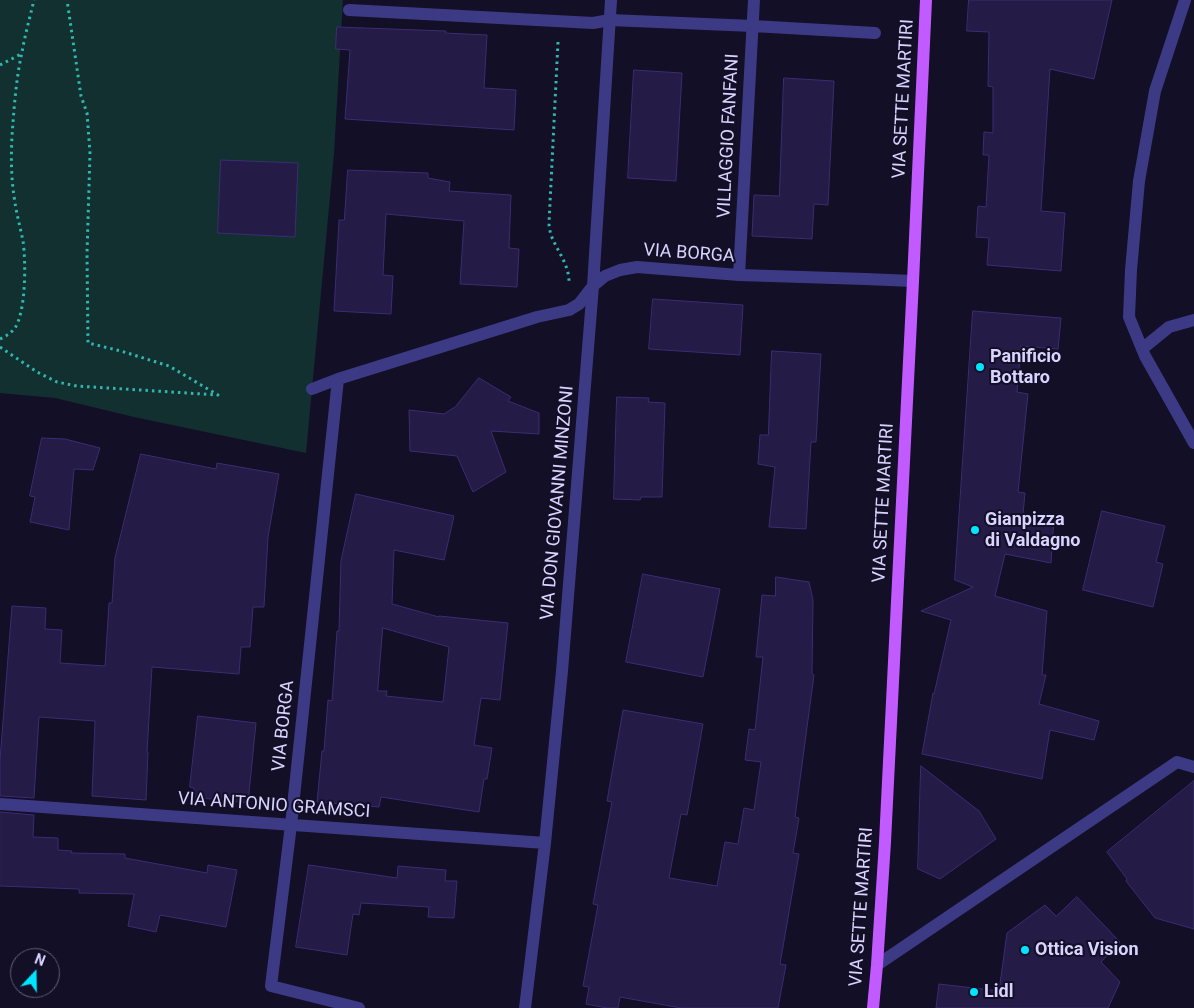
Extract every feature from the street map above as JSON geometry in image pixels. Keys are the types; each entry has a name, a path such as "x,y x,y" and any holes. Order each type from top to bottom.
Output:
{"main road":[{"name":"VIA SETTE MARTIRI","path":"873,1008 885,842 926,0"}],"street":[{"name":"VIA DON GIOVANNI MINZONI","path":"524,1008 545,842 562,671 593,286 611,0"},
{"name":"VILLAGGIO FANFANI","path":"740,275 754,0"},
{"path":"1186,0 1154,92 1139,181 1128,317 1142,349 1194,443"},
{"path":"349,10 593,23 610,20 875,33"},
{"name":"VIA BORGA","path":"312,389 338,379 537,317 569,310 579,304 593,286 605,276 620,270 637,267 740,275 913,281"},
{"path":"1142,349 1169,327 1194,320"},
{"name":"VIA BORGA","path":"338,379 291,825 271,986 359,1008"},
{"path":"877,965 1177,762 1194,767"},
{"name":"VIA ANTONIO GRAMSCI","path":"0,804 545,842"}],"path":[{"path":"0,339 9,335 16,326 23,297 24,249 14,197 11,167 15,106 22,54 34,0"},
{"path":"0,347 37,372 57,382 77,386 218,395 169,366 121,351 88,344 87,254 90,152 87,113 81,96 67,0"},
{"path":"558,40 549,223 550,234 569,274 569,310"},
{"path":"0,66 22,54"}],"green space":[{"path":"0,0 343,0 334,154 306,453 134,417 55,398 0,393"}],"building":[{"path":"969,0 1112,0 1094,79 1050,69 1041,211 1065,213 1061,271 987,265 989,238 976,237 978,206 986,207 989,155 983,155 984,132 993,133 993,87 988,86 989,32 967,31"},
{"path":"337,27 446,31 445,33 487,35 484,88 516,90 514,130 345,119 350,50 336,49"},
{"path":"634,70 682,73 676,181 628,178"},
{"path":"784,78 834,81 828,205 814,204 812,239 752,236 754,195 779,196"},
{"path":"221,160 298,163 295,237 218,233"},
{"path":"348,170 428,173 428,178 450,182 449,191 511,195 509,248 519,249 517,287 460,284 464,221 386,214 383,275 393,276 391,314 334,311 339,220 344,220"},
{"path":"653,299 743,305 740,355 649,349"},
{"path":"973,311 1061,318 1058,349 1021,346 1017,392 1028,394 1018,492 1025,493 1023,514 1054,518 1051,563 1005,554 995,596 1047,611 1042,675 1046,675 1039,704 1099,721 1094,740 1050,730 1042,779 922,754 933,693 951,620 921,611 973,587 955,580"},
{"path":"772,351 821,354 816,442 811,442 806,529 769,527 775,467 758,464 760,435 768,435"},
{"path":"479,378 511,397 508,401 539,413 539,434 491,431 506,472 473,492 457,456 410,451 409,410 444,414 455,407"},
{"path":"617,397 649,398 648,402 665,403 662,497 641,497 640,500 614,499"},
{"path":"42,438 65,439 100,448 93,470 74,469 69,530 30,522 35,497 30,496"},
{"path":"141,454 216,469 217,463 279,474 268,537 264,607 253,607 250,647 241,647 239,674 152,667 146,800 92,796 95,721 39,717 34,798 0,796 0,760 12,606 46,608 45,629 62,630 60,663 105,666 109,603 112,603 115,558"},
{"path":"356,494 454,516 444,560 394,550 392,604 439,617 508,623 500,700 481,698 474,745 492,748 487,779 484,779 479,812 381,797 379,807 317,802 328,700 332,701 337,631 339,631 341,561","holes":["383,628 449,647 443,702 386,696 387,691 378,691"]},
{"path":"1102,511 1165,526 1156,562 1163,564 1153,607 1083,590"},
{"path":"643,574 720,589 703,677 626,662"},
{"path":"776,577 809,582 813,600 812,674 814,675 795,817 799,818 793,853 799,854 780,964 786,965 778,1008 681,1008 620,997 618,1008 586,1004 589,987 583,986 598,905 593,904 612,802 607,801 623,710 703,724 687,815 681,814 669,878 717,886 725,842 738,844 744,808 754,810 761,762 745,760 749,729 755,730 763,657 756,657 762,595 775,596"},
{"path":"198,716 256,723 248,803 193,797 194,788 190,787"},
{"path":"921,766 979,811 996,839 940,879 918,869"},
{"path":"1194,781 1194,929 1155,918 1126,881 1127,879 1107,852"},
{"path":"0,812 34,815 33,837 58,838 58,850 72,851 71,853 125,854 125,858 207,873 208,865 237,870 226,927 160,915 156,932 128,926 134,894 79,893 79,889 0,886"},
{"path":"309,865 397,878 398,866 446,870 445,881 457,881 454,918 428,917 429,907 361,903 359,915 353,914 347,955 296,947"},
{"path":"1077,897 1120,942 1101,962 1120,982 1108,1008 936,1008 939,984 999,991 1007,933 1045,905 1056,916"}],"place":[{"name":"Panificio Bottaro","path":"980,367"},
{"name":"Gianpizza di Valdagno","path":"975,530"},
{"name":"Ottica Vision","path":"1025,950"},
{"name":"Lidl","path":"974,992"}]}
